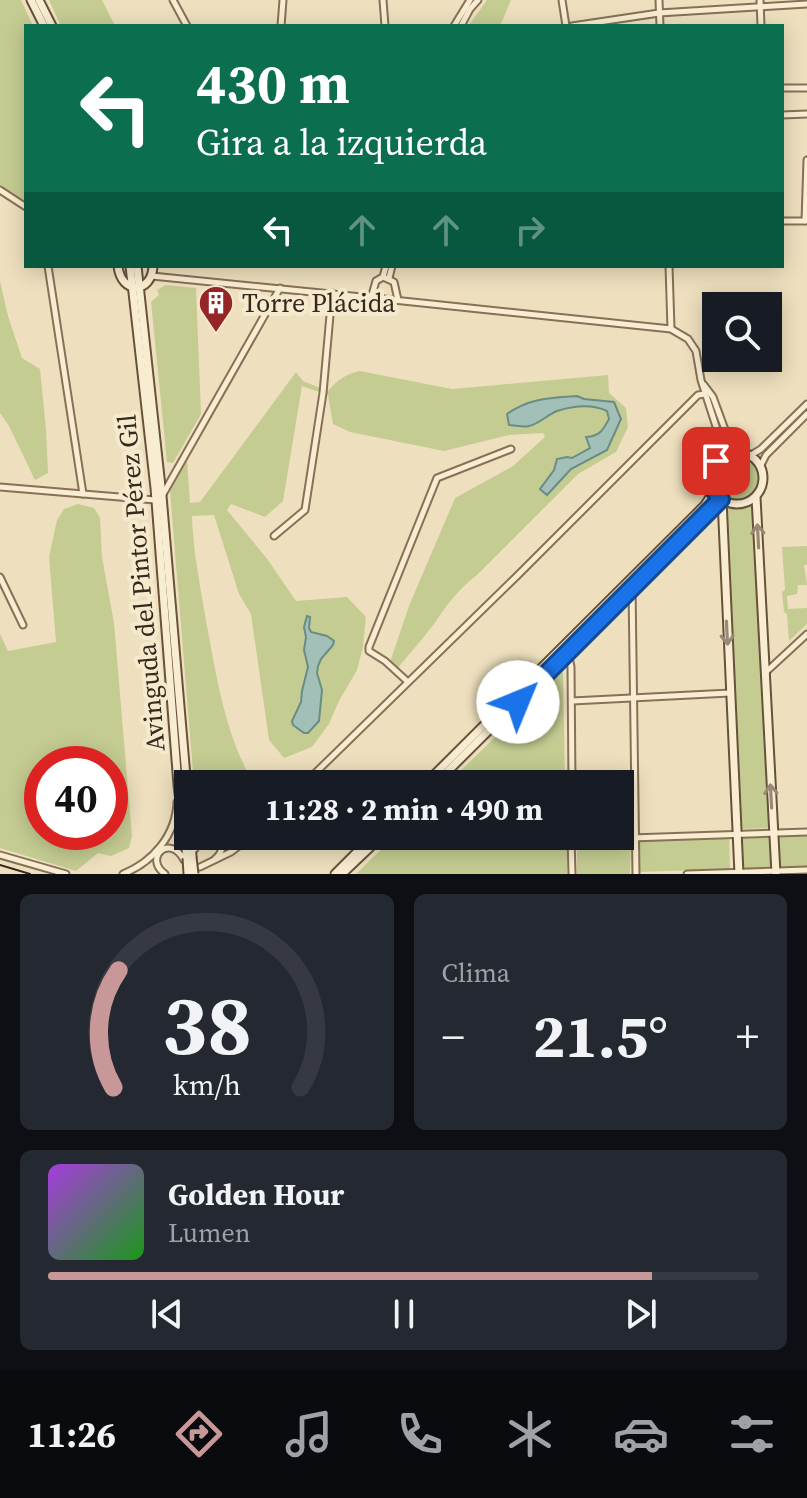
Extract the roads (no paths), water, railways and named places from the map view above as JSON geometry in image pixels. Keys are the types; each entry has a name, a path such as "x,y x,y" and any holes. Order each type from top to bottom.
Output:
{"street":[{"path":"31,0 43,24"},
{"path":"39,0 51,24"},
{"path":"173,0 186,24"},
{"path":"281,24 283,0"},
{"path":"383,0 385,24"},
{"path":"455,24 470,0"},
{"path":"462,24 478,0"},
{"path":"562,0 566,24"},
{"path":"659,0 660,24"},
{"path":"760,3 761,24"},
{"path":"585,24 760,3 807,4"},
{"path":"784,88 807,88"},
{"path":"784,115 807,114"},
{"path":"784,221 806,221 807,160"},
{"path":"0,190 24,206"},
{"path":"48,268 83,494"},
{"name":"Avinguda del Pintor Pérez Gil","path":"118,268 124,282 136,287"},
{"name":"Avinguda del Pintor Pérez Gil","path":"131,268 136,287 160,476 159,498"},
{"name":"Avinguda del Pintor Pérez Gil","path":"137,268 136,287 159,498 183,770"},
{"path":"136,287 148,282 153,268"},
{"path":"368,297 374,291 375,283 386,277 388,268"},
{"path":"669,268 671,329"},
{"path":"152,276 671,329 688,339 696,351 702,394 710,409 723,456"},
{"path":"386,277 395,284 399,301"},
{"path":"0,487 159,498 280,288"},
{"path":"374,291 383,299 391,297 395,291"},
{"path":"274,536 305,510 323,393 332,293"},
{"path":"701,380 714,399 731,446 751,455 761,465 763,486 756,497 742,504 722,499 714,491 711,478 712,468 723,456 737,451"},
{"path":"702,394 714,399"},
{"path":"318,770 702,394"},
{"path":"690,404 700,401 710,409"},
{"path":"751,455 807,404"},
{"path":"761,465 766,455 807,414"},
{"path":"408,682 385,661 372,654 369,647 437,478 511,449"},
{"path":"160,476 172,479"},
{"path":"439,770 705,505 714,491"},
{"path":"756,497 776,872"},
{"path":"449,770 722,499"},
{"path":"722,499 738,873"},
{"path":"703,517 713,516 722,523"},
{"path":"0,577 23,625"},
{"path":"632,587 636,874"},
{"path":"765,672 807,634"},
{"path":"764,656 770,660 780,658"},
{"path":"561,659 570,662 572,770"},
{"path":"572,701 730,693"},
{"path":"123,874 154,855 174,821"},
{"path":"636,839 807,832"},
{"path":"165,874 156,864 162,850 176,849 190,858"},
{"name":"Avinguda del Pintor Pérez Gil","path":"189,850 194,872"},
{"name":"Avinguda del Pintor Pérez Gil","path":"190,850 190,858"},
{"name":"Avinguda del Pintor Pérez Gil","path":"190,858 193,850"},
{"path":"211,862 221,850"},
{"path":"194,872 234,850"},
{"path":"335,874 359,850"},
{"path":"342,874 367,850"},
{"path":"571,850 572,874"},
{"path":"0,855 66,874"},
{"path":"687,874 807,870"}],"water":[{"path":"577,396 614,402 621,419 607,450 571,469 547,495 540,489 554,470 557,459 572,458 590,448 586,437 603,429 609,419 607,411 589,407 569,408 524,427 509,425 507,414 532,402"},
{"path":"307,616 310,617 311,632 334,641 318,666 322,690 319,721 308,733 304,733 292,721 301,702 308,667 304,650"}],"tram line":[{"path":"0,865 30,874"}],"place":[{"name":"Torre Plácida","path":"216,334"}]}
